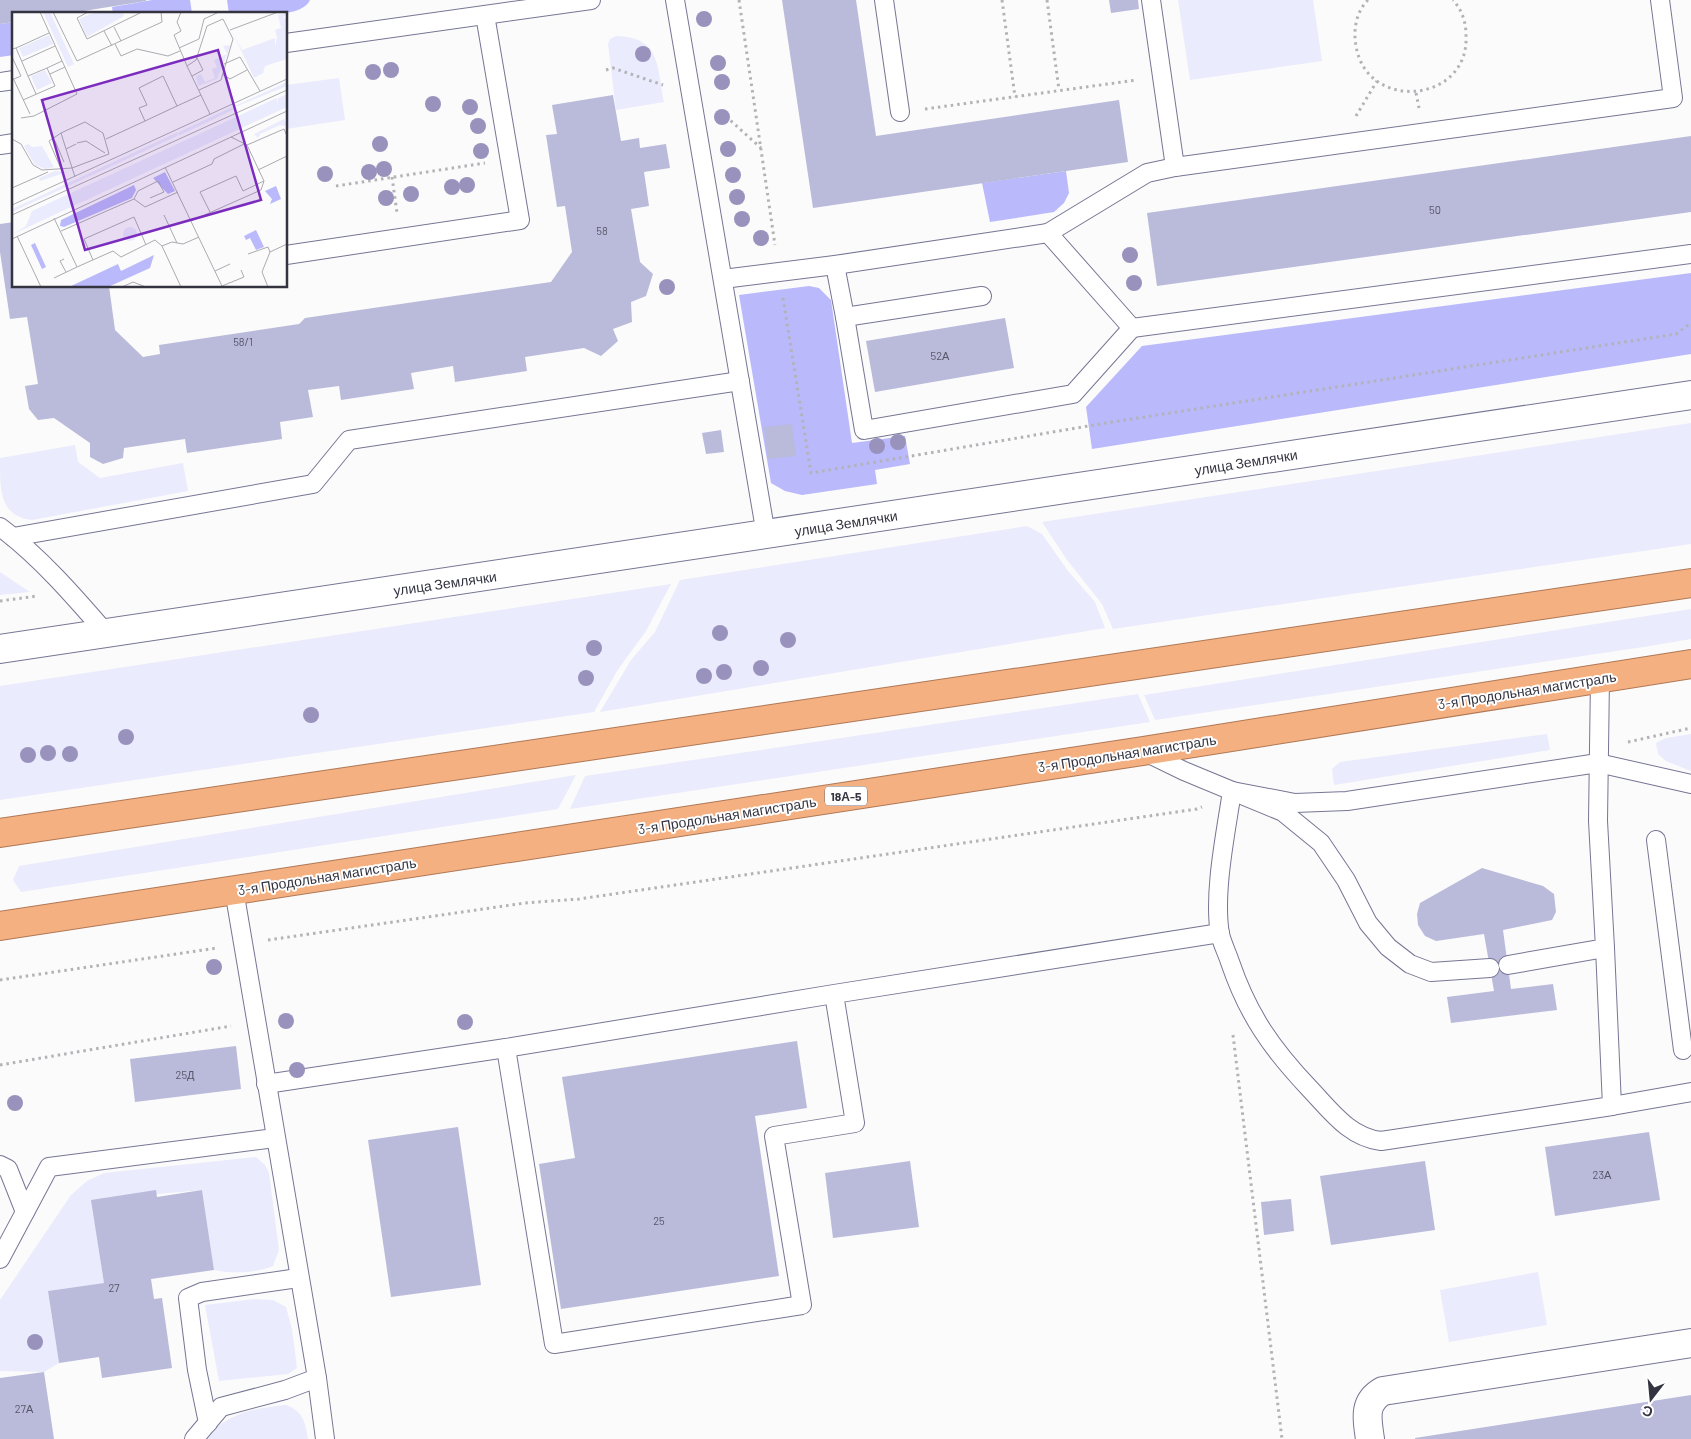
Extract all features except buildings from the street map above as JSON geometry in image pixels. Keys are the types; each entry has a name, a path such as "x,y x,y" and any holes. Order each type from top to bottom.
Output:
{"highway":[{"path":"0,833 1691,583"},
{"name":"3-я Продольная магистраль","path":"0,926 1143,751 1691,664"}],"main road":[{"name":"улица Землячки","path":"0,649 1691,395"},
{"path":"1370,1439 1366,1416 1373,1397 1383,1391 1691,1343"}],"lane":[{"path":"288,42 591,0"},
{"path":"675,0 766,535"},
{"path":"884,0 900,112"},
{"path":"1151,0 1175,167"},
{"path":"723,279 835,265 1048,233 1146,173 1175,167 1673,98 1660,0"},
{"path":"288,255 520,220 485,15"},
{"path":"1048,233 1132,328"},
{"path":"835,265 864,430 1073,394 1132,328 1691,254"},
{"path":"845,317 982,296"},
{"path":"7,532 314,484 349,440 740,381"},
{"path":"7,532 69,592 105,632"},
{"path":"1600,678 1598,821 1612,1106"},
{"path":"1143,751 1283,812 1321,843 1346,880 1368,923 1388,947 1410,964 1431,972 1490,968"},
{"path":"1232,791 1295,803 1347,801 1598,763 1691,784"},
{"path":"1232,791 1219,894 1220,933 1240,994 1281,1058 1340,1122 1354,1133 1366,1140 1381,1141 1691,1092"},
{"path":"1656,840 1684,1003 1683,1050"},
{"path":"234,890 325,1439"},
{"path":"266,1084 506,1048 1220,933"},
{"path":"1508,965 1605,948"},
{"path":"506,1048 554,1344 802,1304 774,1136 855,1123 834,994"},
{"path":"0,1259 49,1167 275,1138"},
{"path":"0,1165 8,1169 25,1212"},
{"path":"208,1423 197,1370 188,1298 202,1292 298,1278"},
{"path":"194,1439 221,1407 285,1390 316,1378"}],"path":[{"path":"1002,0 1014,96"},
{"path":"1046,0 1059,90"},
{"path":"1368,0 1357,18 1354,36 1357,53 1365,68 1377,82 1394,90 1416,93 1433,88 1450,77 1461,61 1467,43 1466,23 1453,0"},
{"path":"606,70 613,68 667,86"},
{"path":"900,112 1162,77"},
{"path":"691,92 725,114 762,148"},
{"path":"336,186 510,159"},
{"path":"392,177 401,238"},
{"path":"0,980 525,903 579,899 1197,810 1232,791"},
{"path":"0,1065 255,1022"},
{"path":"1232,1032 1282,1439"}],"shaded area":[{"path":"152,0 190,0 192,12 113,12 112,7"},
{"path":"227,0 310,0 305,6 288,12 229,12"},
{"path":"1178,0 1313,0 1322,61 1190,80"},
{"path":"12,22 12,55 0,57 0,24"},
{"path":"616,36 631,38 649,48 658,66 664,102 616,110 608,44 610,39"},
{"path":"339,78 345,120 288,129 288,85"},
{"path":"1066,171 1069,193 1064,203 1054,212 990,222 982,183"},
{"path":"1691,273 1691,354 1092,449 1086,407 1142,346"},
{"path":"809,286 819,288 831,300 852,443 905,436 910,464 875,470 877,484 802,495 785,491 771,483 739,295"},
{"path":"1691,423 1691,544 1113,629 1102,604 1067,560 1042,522"},
{"path":"75,445 78,462 100,478 183,463 188,491 32,520 21,518 8,508 4,500 0,481 0,458"},
{"path":"1027,526 1042,534 1068,571 1095,602 1105,628 600,712 631,660 655,632 680,580"},
{"path":"0,572 30,592 0,595"},
{"path":"671,584 646,631 617,671 594,712 0,800 0,686"},
{"path":"1691,609 1691,639 1650,646 1155,720 1144,695"},
{"path":"1138,694 1150,722 570,809 585,776"},
{"path":"1547,734 1550,750 1334,785 1332,769 1340,762"},
{"path":"1691,734 1691,771 1666,761 1658,754 1656,743 1666,738"},
{"path":"576,775 558,809 21,892 13,880 19,866"},
{"path":"256,1157 265,1165 269,1173 279,1250 273,1266 244,1272 214,1270 202,1190 92,1200 104,1283 48,1291 59,1363 44,1372 0,1371 0,1300 71,1195 87,1181 104,1173"},
{"path":"1538,1272 1547,1325 1449,1342 1440,1290"},
{"path":"254,1299 273,1300 286,1307 292,1329 297,1368 288,1374 219,1381 205,1305"},
{"path":"286,1405 292,1407 300,1414 306,1427 308,1439 205,1439 222,1423 242,1413"}]}
